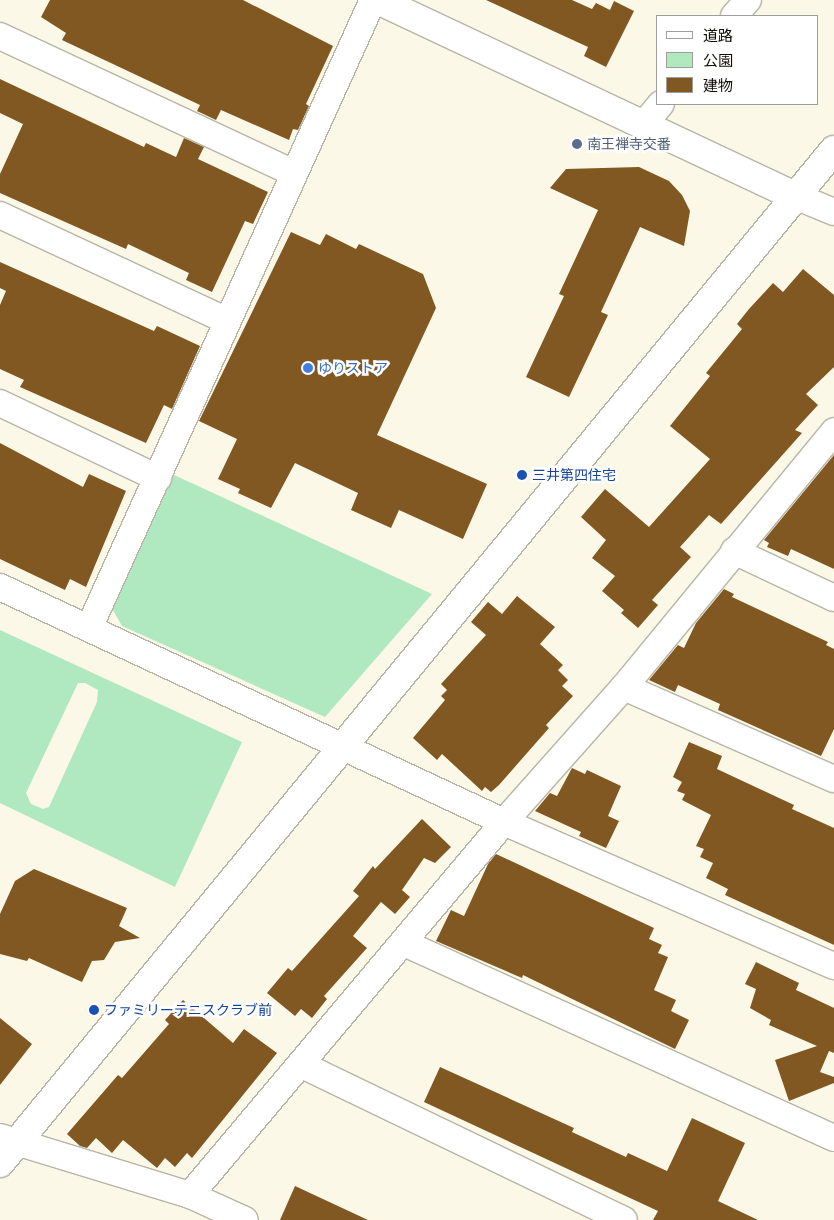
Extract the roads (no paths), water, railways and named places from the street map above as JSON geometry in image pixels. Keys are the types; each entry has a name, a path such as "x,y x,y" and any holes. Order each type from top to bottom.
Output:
{"street":[{"path":"89,628 373,0"},
{"path":"378,0 795,196 834,212"},
{"path":"735,15 748,0"},
{"path":"0,36 294,173"},
{"path":"644,124 660,105"},
{"path":"245,1220 190,1196 5,1148 343,746 834,150"},
{"path":"0,215 227,321"},
{"path":"0,403 158,478"},
{"path":"190,1196 302,1066 504,822 624,687 834,431"},
{"path":"734,551 834,598"},
{"path":"0,586 504,822 834,966"},
{"path":"624,687 834,778"},
{"path":"404,943 834,1138"},
{"path":"302,1066 624,1220"}],"place":[{"name":"南王禅寺交番","path":"577,144"},
{"name":"ゆりストア","path":"308,368"},
{"name":"三井第四住宅","path":"522,475"},
{"name":"ファミリーテニスクラブ前","path":"94,1010"}]}
